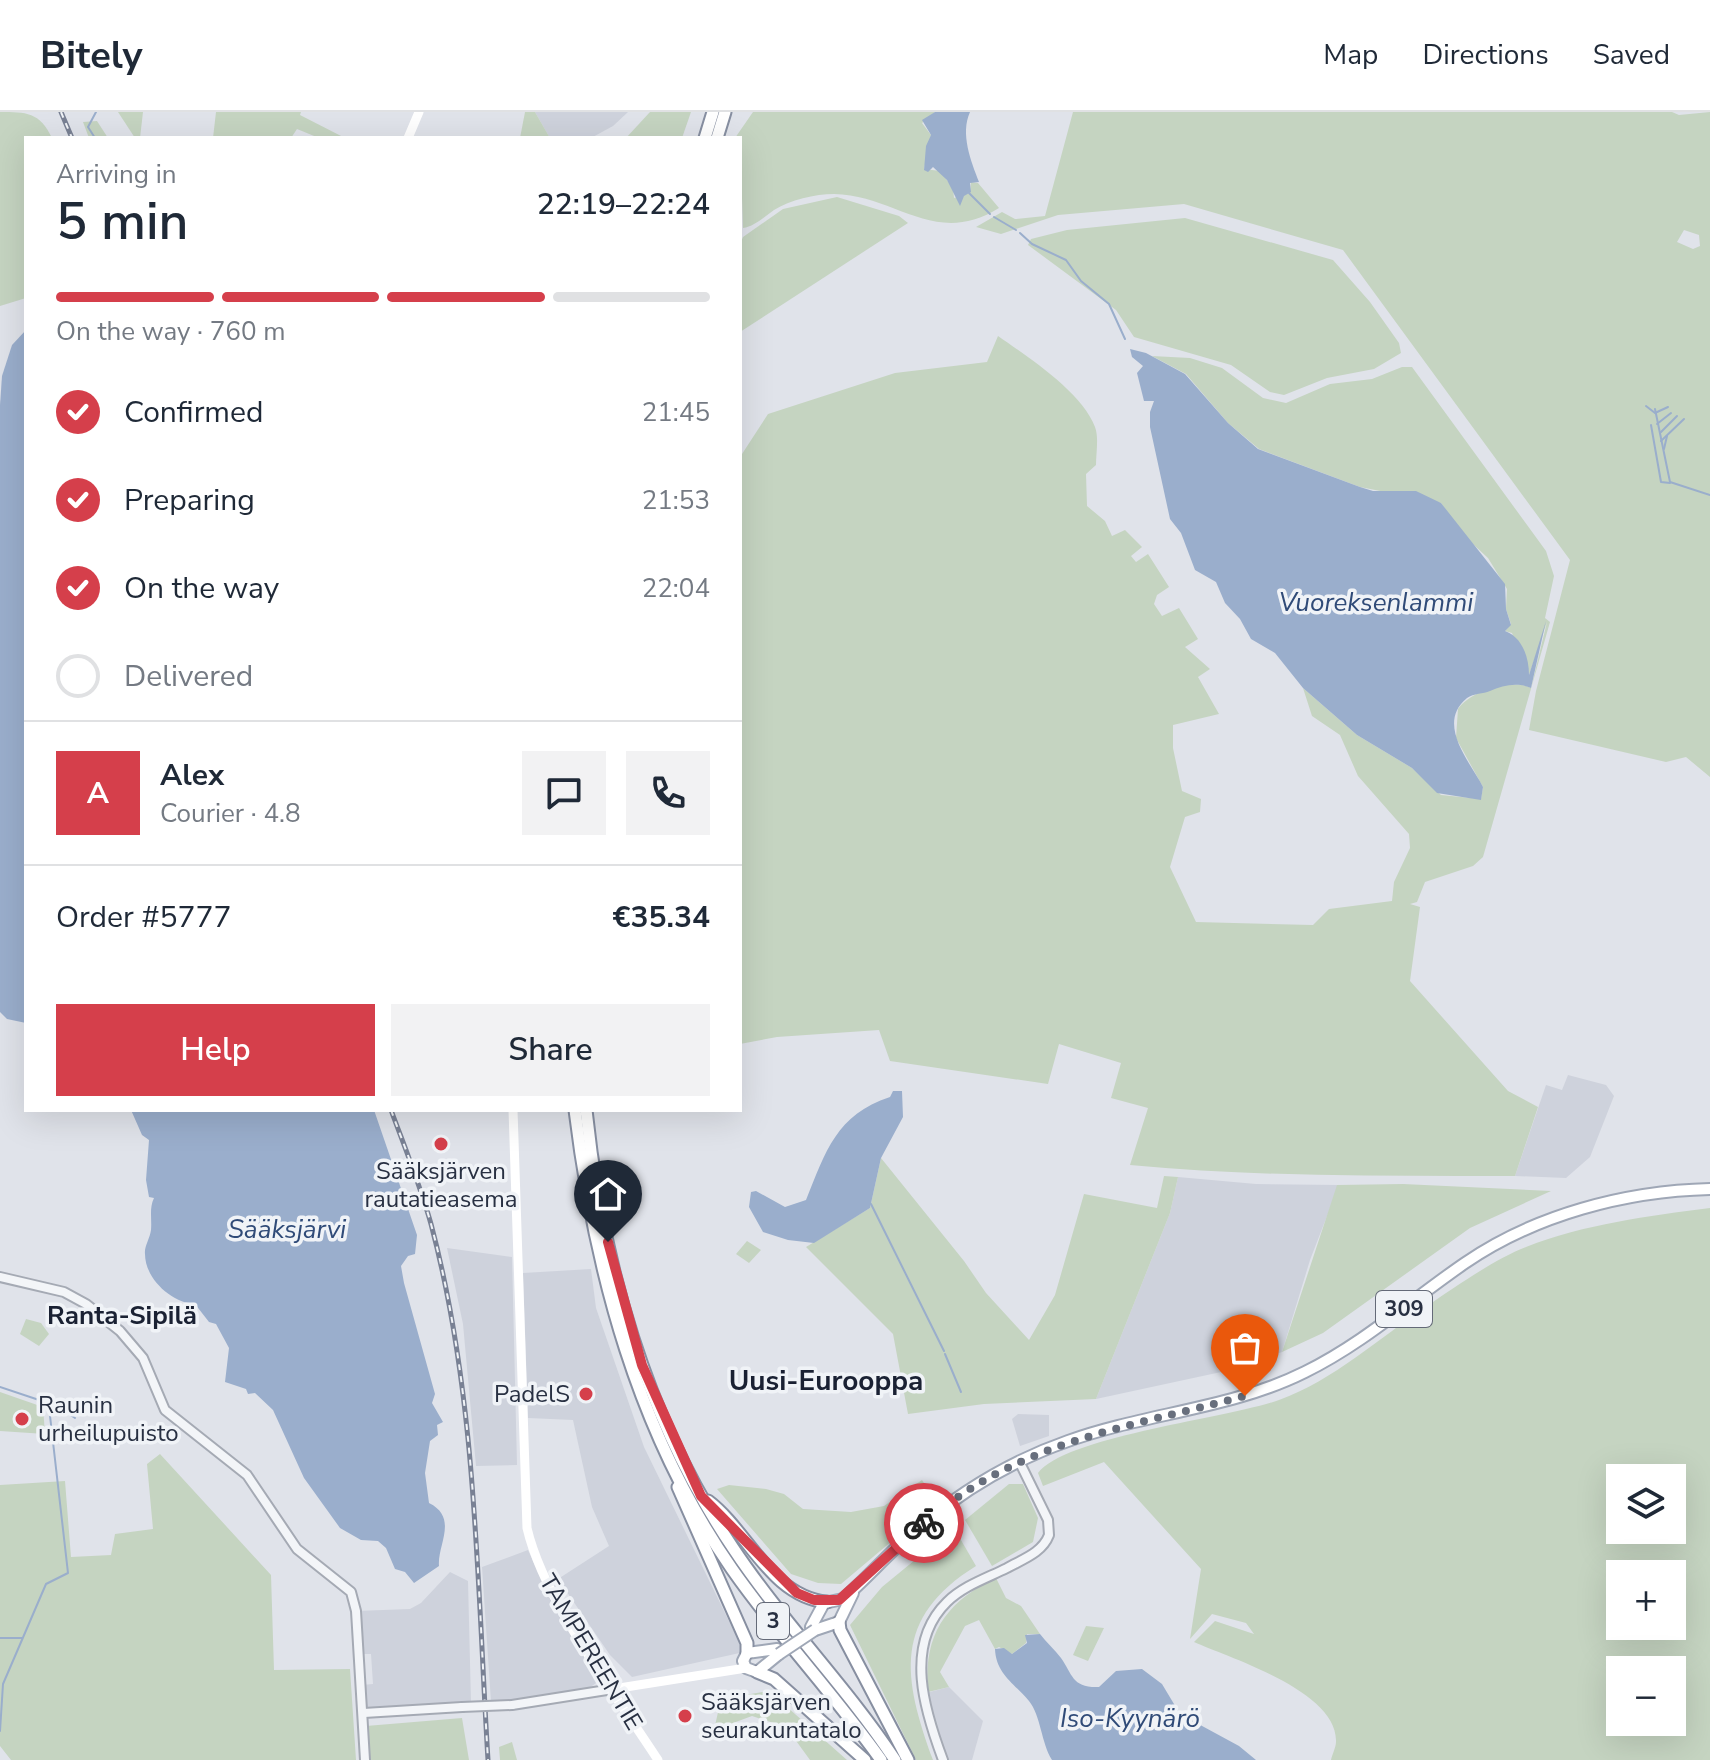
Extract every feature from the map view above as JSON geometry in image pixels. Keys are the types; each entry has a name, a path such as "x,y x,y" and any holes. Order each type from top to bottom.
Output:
{"highway":[{"path":"706,136 713,112"},
{"path":"718,136 725,112"},
{"name":"3","path":"575,1112 607,1288 631,1367 676,1474 731,1568 881,1760"},
{"name":"3","path":"586,1112 603,1220 628,1324 662,1415 701,1496 754,1579 895,1760"},
{"path":"676,1474 682,1501 747,1643 748,1663 774,1679 865,1760"},
{"path":"701,1496 797,1593 830,1602"},
{"path":"841,1617 840,1630 908,1760"}],"main road":[{"path":"409,136 419,112"},
{"name":"TAMPEREENTIE","path":"513,1112 527,1528 543,1576 658,1760"},
{"name":"309","path":"813,1629 830,1602 843,1599 939,1510 989,1476 1019,1461 1096,1431 1209,1405 1286,1382 1331,1359 1378,1329 1478,1254 1540,1224 1643,1194 1710,1189"},
{"name":"309","path":"613,1689 712,1674 778,1652 813,1629 841,1617 856,1588"},
{"path":"830,1602 840,1605 841,1617"},
{"name":"309","path":"748,1663 778,1652"}],"street":[{"path":"0,1277 64,1292 86,1304 120,1331 143,1358 161,1403 171,1416 247,1475 297,1549 351,1592 356,1611 365,1760"},
{"path":"943,1760 922,1694 922,1664 932,1626 950,1599 1035,1553 1049,1535 1048,1520 1019,1461"},
{"path":"364,1713 512,1705 613,1689"}],"shaded area":[{"path":"535,112 628,112 613,126 595,136 549,136"},
{"path":"1568,1075 1606,1085 1614,1096 1590,1157 1566,1178 1515,1176 1546,1085 1562,1090"},
{"path":"1178,1177 1256,1184 1339,1185 1310,1260 1282,1352 1235,1369 1096,1399 1170,1213"},
{"path":"447,1248 512,1257 517,1465 476,1466 463,1324"},
{"path":"591,1269 596,1308 644,1447 744,1652 632,1677 610,1655 558,1579 609,1546 592,1507 573,1420 528,1418 523,1273"},
{"path":"1018,1414 1049,1415 1049,1436 1020,1446 1012,1419"},
{"path":"528,1550 554,1607 599,1681 582,1693 491,1702 482,1567"},
{"path":"450,1572 468,1581 471,1703 364,1713 361,1685 373,1684 371,1654 359,1654 356,1611 410,1609 421,1603"},
{"path":"949,1687 983,1721 972,1760 943,1760 922,1694"}],"green space":[{"path":"0,112 17,112 37,118 51,136 24,136 24,299 0,306"},
{"path":"118,112 143,112 140,136 134,136"},
{"path":"216,112 301,112 300,115 341,136 314,136 297,129 292,136 213,136"},
{"path":"525,112 535,112 549,136 520,136"},
{"path":"650,112 691,112 683,136 628,136"},
{"path":"753,112 935,112 922,123 931,135 924,169 940,171 953,188 954,198 970,193 971,182 978,183 999,208 976,219 955,223 935,221 856,197 827,194 787,203 743,228 742,136 736,136"},
{"path":"1073,112 1672,112 1679,115 1710,112 1710,777 1686,757 1666,762 1529,730 1570,560 1343,250 1184,204 1058,215 1001,234 976,227 1002,212 1015,219 1045,216","holes":["1684,230 1699,235 1700,246 1693,249 1677,242"]},
{"path":"97,121 107,136 88,136 83,122"},
{"path":"837,197 899,216 908,223 742,331 742,239 783,209"},
{"path":"1185,218 1333,260 1370,302 1399,343 1401,353 1374,369 1327,378 1284,395 1270,392 1231,365 1134,337 1116,310 1028,245 1031,239 1067,230"},
{"path":"998,336 1053,376 1079,401 1095,427 1097,440 1096,465 1086,474 1087,506 1105,521 1112,536 1125,530 1142,547 1131,556 1136,562 1148,554 1169,587 1157,595 1154,604 1162,616 1179,608 1198,639 1185,647 1210,669 1198,677 1219,714 1173,725 1173,748 1182,791 1201,799 1200,812 1185,817 1170,867 1196,922 1313,925 1329,909 1392,901 1394,882 1410,848 1409,834 1358,776 1340,735 1312,716 1303,688 1357,735 1412,768 1441,795 1481,799 1483,787 1456,738 1458,709 1472,697 1492,688 1523,685 1531,688 1547,622 1529,675 1512,633 1505,631 1511,624 1506,609 1507,589 1488,558 1461,533 1441,503 1360,487 1259,449 1228,423 1186,374 1152,356 1190,358 1222,368 1263,398 1286,403 1330,384 1372,379 1402,367 1412,367 1546,551 1554,576 1545,618 1550,622 1483,857 1473,866 1425,882 1417,902 1410,904 1420,907 1410,981 1508,1091 1538,1107 1515,1176 1274,1174 1130,1165 1148,1108 1111,1098 1121,1063 1059,1044 1048,1084 890,1061 879,1030 777,1037 742,1044 742,454 768,414 895,373 987,362"},
{"path":"881,1158 986,1293 1029,1340 1055,1295 1084,1194 1157,1208 1164,1176 1178,1177 1170,1213 1096,1399 984,1404 908,1414 893,1334 806,1247 870,1208"},
{"path":"1403,1184 1551,1191 1470,1228 1323,1333 1282,1352 1337,1185"},
{"path":"1710,1208 1710,1760 1331,1760 1336,1742 1332,1724 1320,1707 1280,1679 1194,1642 1215,1621 1254,1634 1246,1623 1212,1614 1190,1639 1201,1569 1104,1462 1043,1486 1038,1473 1054,1460 1080,1449 1254,1407 1299,1392 1337,1370 1475,1274 1526,1247 1594,1227"},
{"path":"747,1241 761,1250 749,1263 736,1254"},
{"path":"26,1319 41,1323 49,1334 39,1346 20,1334"},
{"name":"Raunin urheilupuisto","path":"0,1392 43,1407 45,1434 0,1431"},
{"path":"160,1454 271,1575 274,1670 350,1669 356,1760 11,1760 0,1746 0,1485 65,1481 71,1557 111,1555 115,1534 153,1529 147,1464"},
{"path":"922,1480 937,1503 841,1584 818,1583 791,1574 717,1489 729,1485 766,1489 784,1494 803,1509 851,1512 884,1506"},
{"path":"1009,1484 1023,1484 1038,1518 1033,1542 992,1566 965,1520"},
{"path":"954,1528 976,1566 949,1586 930,1607 918,1629 912,1652 911,1676 915,1702 933,1760 916,1760 850,1625 882,1587"},
{"path":"996,1578 1006,1598 1021,1606 1040,1634 1027,1634 1026,1643 1012,1654 999,1647 995,1649 979,1620 965,1626 940,1672 949,1687 928,1692 929,1653 941,1622 964,1598"},
{"path":"1086,1626 1104,1628 1088,1661 1073,1655"},
{"path":"769,1691 847,1760 810,1760 786,1727 752,1716 714,1730 721,1699"},
{"path":"462,1718 469,1760 367,1760 366,1726"},
{"path":"512,1742 517,1760 500,1760 499,1747"}],"water":[{"path":"935,112 970,112 966,138 979,182 970,183 971,192 964,196 960,206 947,180 933,167 928,172 924,170 926,146 931,135 922,120"},
{"path":"24,332 24,1023 7,1019 0,1012 0,405 2,376 12,345"},
{"name":"Vuoreksenlammi","path":"1130,349 1146,353 1185,374 1228,423 1258,449 1373,491 1416,491 1441,503 1505,584 1506,609 1511,625 1505,631 1516,638 1523,648 1529,675 1546,621 1531,688 1516,685 1500,687 1470,696 1458,708 1454,720 1458,743 1483,787 1481,800 1437,793 1412,768 1357,735 1303,688 1275,653 1251,639 1240,619 1225,603 1216,582 1195,570 1181,533 1170,519 1150,427 1154,401 1144,401 1137,373 1143,366 1132,357"},
{"path":"893,1091 902,1091 903,1117 881,1158 870,1208 814,1243 788,1240 763,1232 749,1207 751,1192 756,1191 785,1207 806,1200 835,1137 857,1114 890,1097"},
{"name":"Sääksjärvi","path":"132,1112 375,1112 417,1235 415,1254 408,1256 401,1266 435,1394 432,1403 443,1422 437,1425 438,1435 430,1441 425,1473 429,1503 438,1509 445,1524 439,1566 414,1583 405,1572 395,1569 386,1548 378,1541 361,1540 340,1528 304,1478 273,1410 255,1393 248,1394 246,1389 225,1382 229,1348 216,1324 209,1322 195,1304 177,1299 155,1281 146,1263 145,1251 154,1198 149,1197 146,1180 149,1140 142,1135"},
{"name":"Iso-Kyynärö","path":"1040,1634 1078,1683 1099,1687 1116,1671 1142,1669 1162,1684 1180,1714 1239,1746 1256,1760 1052,1760 1033,1707 1002,1672 995,1649 1004,1648 1012,1654 1027,1643 1025,1635"}],"waterway":[{"path":"94,136 88,127 96,112"},
{"path":"969,193 990,214"},
{"path":"994,217 1016,230"},
{"path":"1020,233 1032,244 1066,260 1081,281 1109,304 1125,339"},
{"path":"1646,406 1655,413 1668,407"},
{"path":"1655,409 1670,482 1710,495"},
{"path":"1657,424 1671,413"},
{"path":"1661,432 1677,416"},
{"path":"1661,441 1684,419"},
{"path":"1651,425 1661,482 1670,483"},
{"path":"1664,449 1667,436"},
{"path":"871,1204 944,1351"},
{"path":"945,1354 961,1392"},
{"path":"0,1387 48,1403"},
{"path":"50,1409 57,1406 75,1418"},
{"path":"0,1731 3,1684 46,1584 68,1573 49,1407"},
{"path":"0,1638 22,1638"}],"railway":[{"path":"61,112 71,136"},
{"path":"392,1112 431,1224 458,1356 473,1490 488,1760"}],"way so far":[{"path":"924,1523 989,1476 1039,1452 1096,1431 1245,1396"}],"place":[{"name":"Sääksjärven rautatieasema","path":"441,1144"},
{"name":"PadelS","path":"586,1394"},
{"name":"Raunin urheilupuisto","path":"22,1419"},
{"name":"Sääksjärven seurakuntatalo","path":"685,1716"}],"district":[{"name":"Ranta-Sipilä","path":"122,1315"},
{"name":"Uusi-Eurooppa","path":"826,1381"}],"route":[{"path":"608,1242 628,1324 679,1454 701,1496 714,1506 743,1542 774,1573 810,1600 827,1602 843,1599 924,1523"}]}
